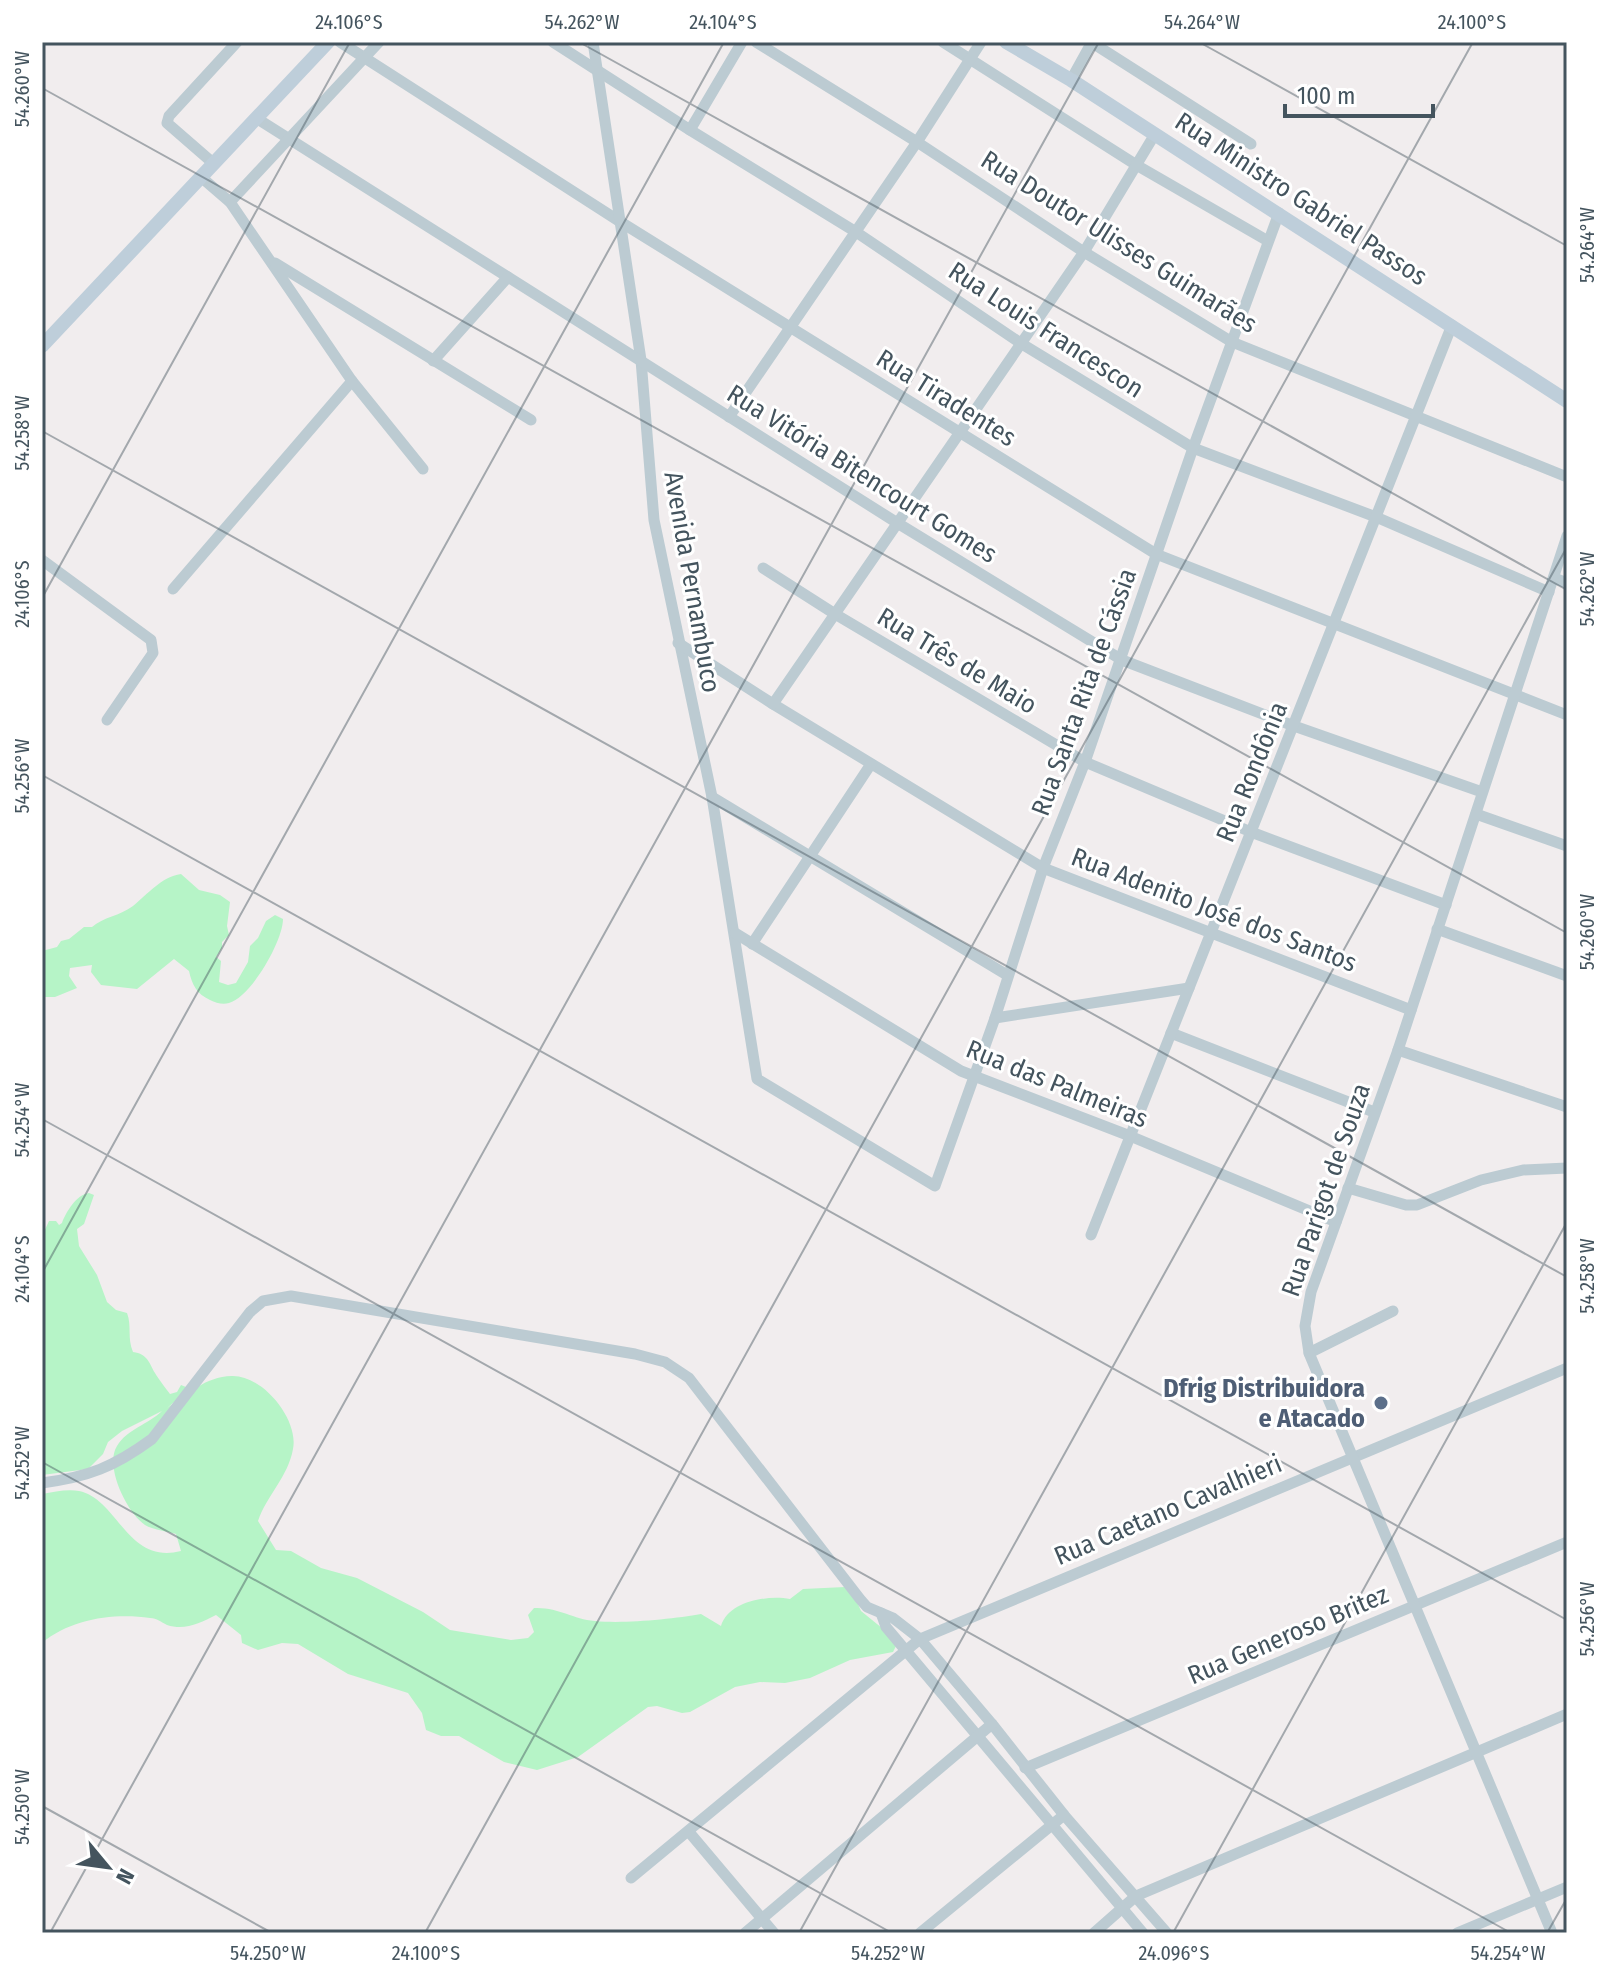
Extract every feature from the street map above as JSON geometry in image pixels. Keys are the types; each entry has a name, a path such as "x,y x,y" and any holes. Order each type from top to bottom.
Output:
{"main road":[{"path":"42,346 328,42"},
{"name":"Rua Ministro Gabriel Passos","path":"1006,42 1279,213 1567,401"}],"street":[{"path":"213,163 167,123 178,104 237,42"},
{"name":"Rua Tiradentes","path":"340,42 619,221 1156,554 1567,715"},
{"path":"230,202 379,42"},
{"name":"Rua Louis Francescon","path":"553,42 856,232 1022,344 1193,448 1376,517 1549,592"},
{"name":"Avenida Pernambuco","path":"593,42 641,360 654,520 712,797 757,1079 935,1186"},
{"path":"690,130 742,42"},
{"name":"Rua Doutor Ulisses Guimarães","path":"756,42 917,142 1084,252 1232,342 1567,477"},
{"path":"943,42 1138,166 1268,241"},
{"path":"729,417 917,142 981,42"},
{"path":"1071,80 1092,42 1251,144"},
{"name":"Rua Vitória Bitencourt Gomes","path":"256,118 899,524 1122,660 1294,726 1482,792"},
{"path":"773,704 1084,252 1155,134"},
{"path":"201,177 230,202 352,381 423,469"},
{"name":"Rua Santa Rita de Cássia","path":"935,1186 995,1018 1043,868 1122,660 1193,448 1279,213"},
{"path":"271,261 531,420"},
{"path":"433,361 508,277"},
{"name":"Rua Rondônia","path":"1091,1235 1452,325"},
{"path":"173,589 352,381"},
{"name":"Rua Parigot de Souza","path":"1552,1933 1309,1353 1305,1326 1311,1292 1398,1050 1567,536"},
{"path":"42,560 151,640 153,653 107,720"},
{"name":"Rua Três de Maio","path":"763,568 1085,762 1251,832 1446,905"},
{"path":"1554,578 1567,583"},
{"name":"Rua Adenito José dos Santos","path":"678,643 1043,868 1411,1010"},
{"path":"752,944 871,764"},
{"path":"712,797 1007,975"},
{"path":"1476,814 1567,846"},
{"path":"1437,929 1567,976"},
{"name":"Rua das Palmeiras","path":"735,933 961,1071 1130,1136 1336,1222"},
{"path":"995,1018 1189,988"},
{"path":"1171,1033 1374,1112"},
{"path":"1398,1050 1567,1107"},
{"path":"1348,1188 1406,1205 1417,1205 1481,1180 1523,1170 1567,1168"},
{"path":"42,1483 99,1472 131,1455 152,1439 250,1312 263,1301 291,1296 341,1303 635,1354 677,1368 689,1378 860,1599 867,1607 893,1618 920,1639 1064,1815 1167,1933"},
{"path":"1309,1353 1393,1311"},
{"name":"Rua Caetano Cavalhieri","path":"631,1878 920,1639 1567,1368"},
{"name":"Rua Generoso Britez","path":"1025,1768 1567,1542"},
{"path":"881,1613 886,1627 1143,1933"},
{"path":"1094,1933 1136,1896 1567,1714"},
{"path":"745,1933 992,1724"},
{"path":"920,1933 1064,1815"},
{"path":"689,1832 774,1933"},
{"path":"1457,1933 1567,1887"}],"green space":[{"path":"181,874 199,890 220,895 230,902 229,935 222,942 216,957 221,961 219,982 228,985 236,983 248,962 250,946 258,938 266,921 275,915 283,919 272,954 256,980 238,999 224,1004 205,998 196,988 189,971 174,959 137,989 101,985 91,972 92,965 70,968 69,976 77,988 55,997 42,997 42,951 57,947 61,941 69,939 84,927 92,927 128,909 161,882"},
{"path":"89,1193 94,1195 84,1224 77,1229 79,1246 97,1275 107,1302 116,1310 127,1313 133,1352 147,1360 170,1394 177,1392 181,1385 186,1387 185,1393 167,1408 213,1379 232,1376 244,1378 267,1391 285,1413 293,1437 293,1449 287,1468 258,1521 276,1550 291,1551 321,1568 357,1578 423,1612 450,1630 511,1640 528,1638 534,1632 528,1615 534,1608 607,1622 701,1614 721,1626 725,1617 740,1605 760,1599 790,1599 803,1589 845,1587 861,1611 893,1637 897,1644 893,1652 850,1660 810,1678 735,1687 690,1712 648,1707 578,1757 537,1770 504,1762 459,1736 441,1736 426,1730 422,1713 408,1693 348,1674 298,1644 282,1643 258,1650 242,1643 241,1635 216,1615 186,1627 167,1625 155,1619 107,1617 66,1628 42,1643 42,1494 74,1490 92,1496 148,1549 163,1553 181,1551 176,1534 152,1528 138,1519 119,1488 113,1465 121,1440 162,1411 122,1431 108,1442 103,1454 88,1469 42,1475 42,1236 49,1221 56,1221 59,1225 62,1223 76,1200"}],"place":[{"name":"Dfrig Distribuidora e Atacado","path":"1381,1403"}]}
